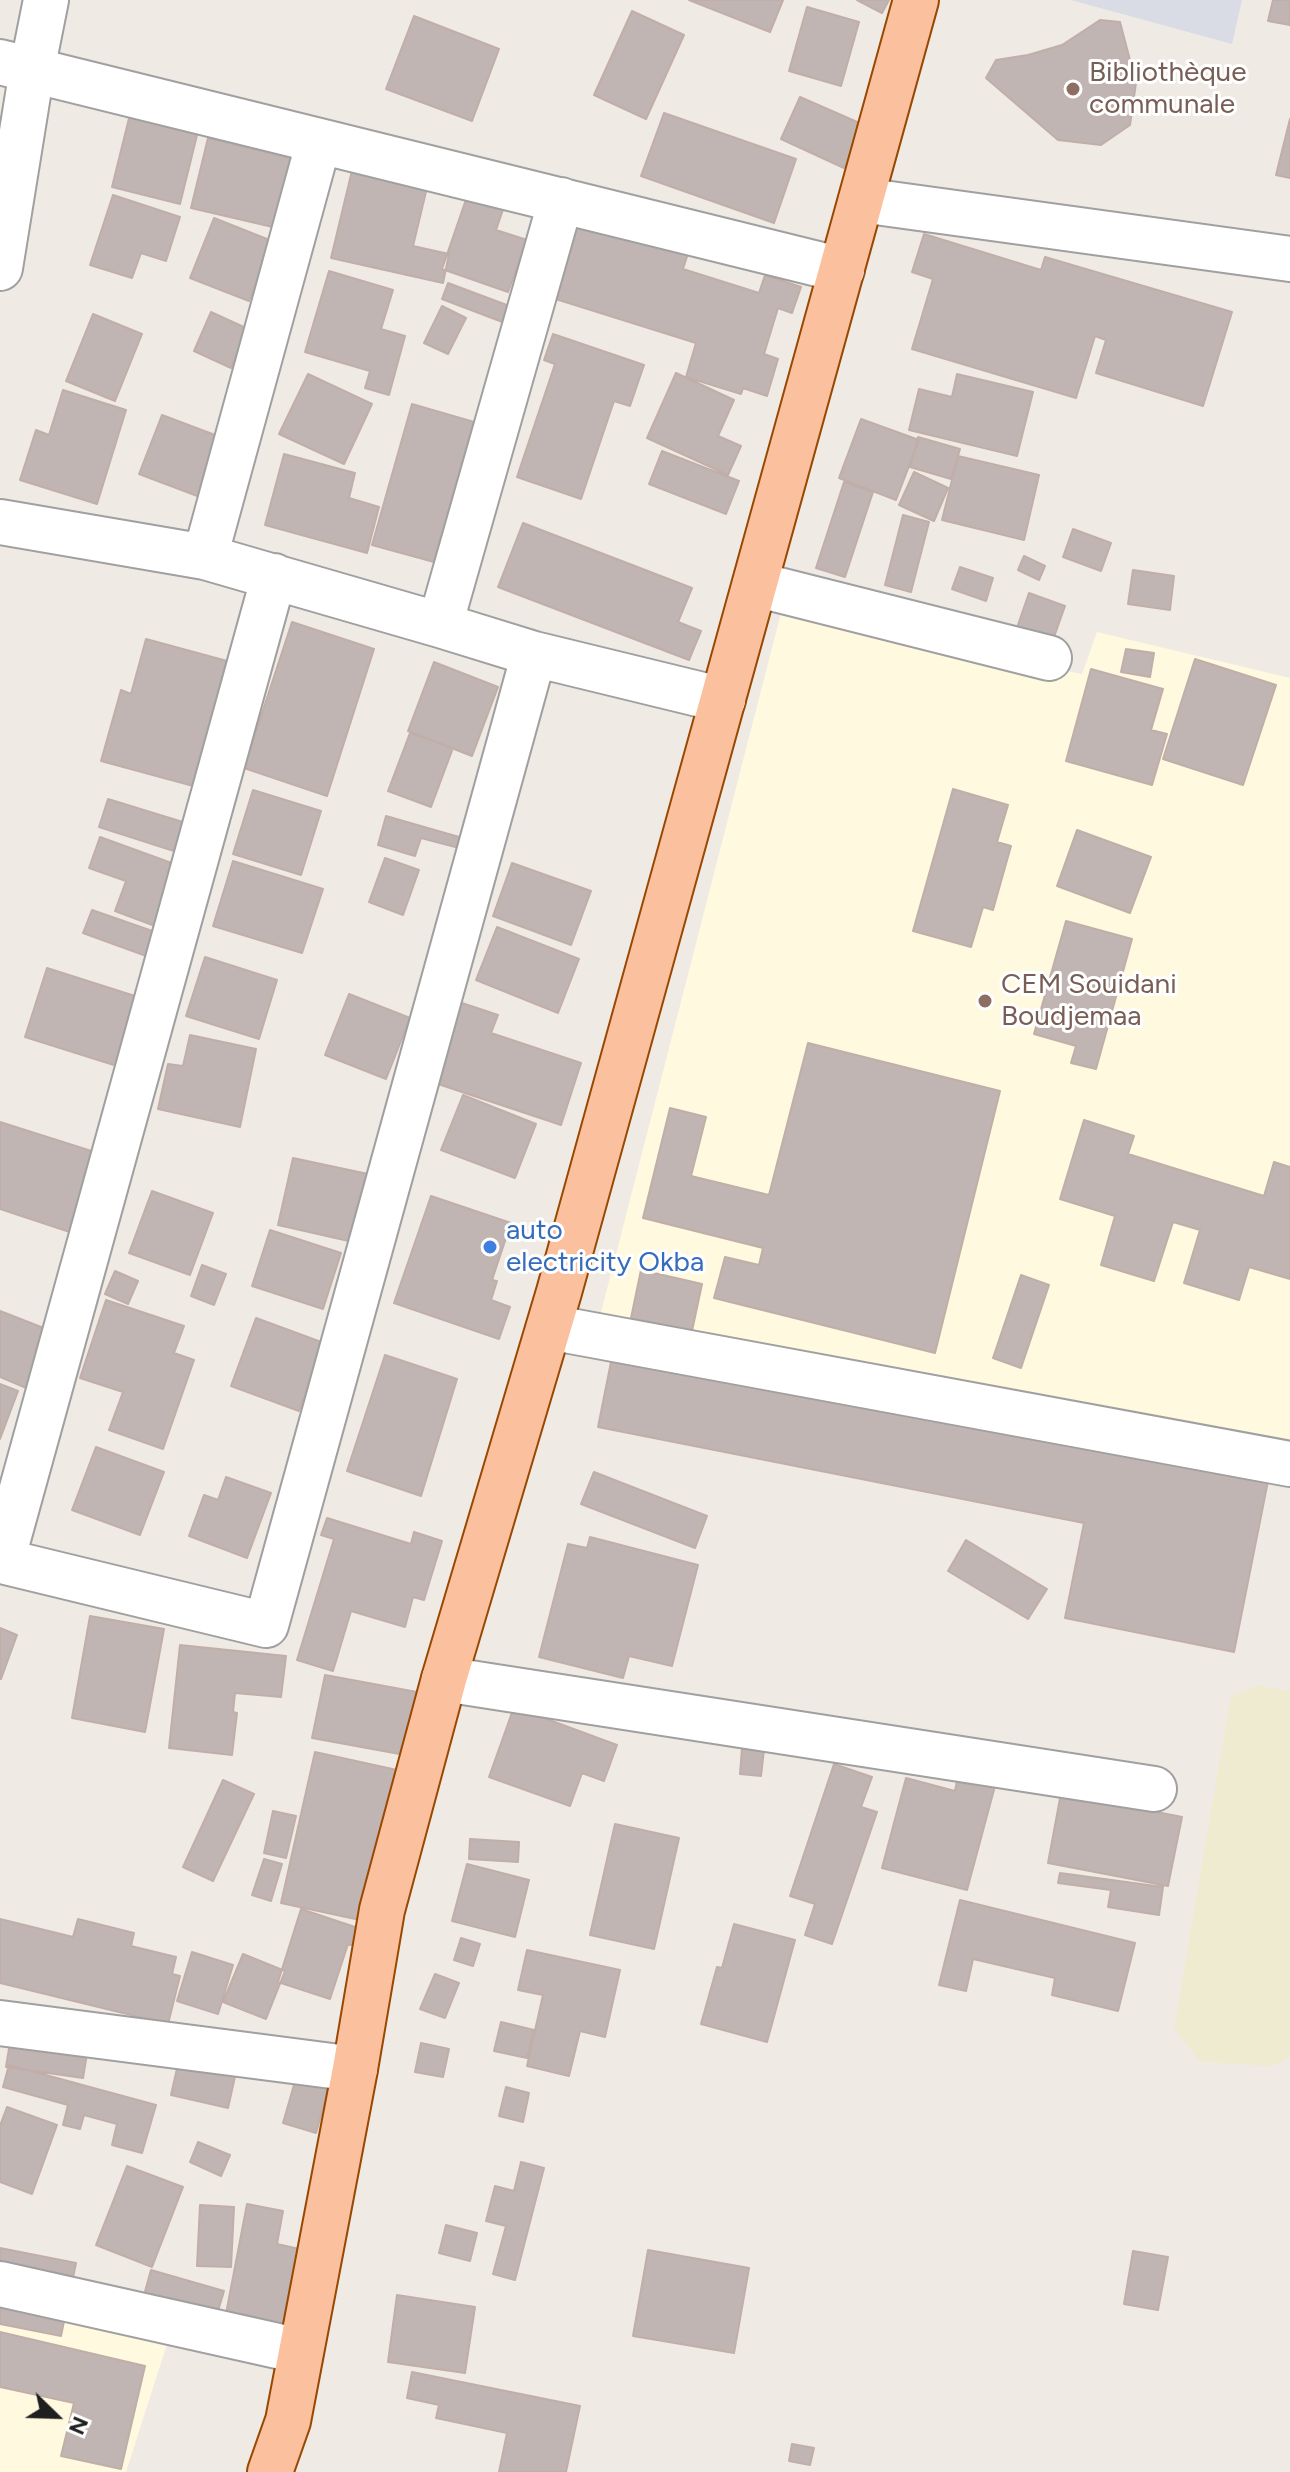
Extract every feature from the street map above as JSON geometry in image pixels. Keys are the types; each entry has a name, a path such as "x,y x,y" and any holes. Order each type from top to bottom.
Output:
{"main road":[{"path":"270,2472 288,2421 382,1910 444,1679 549,1327 916,0"}],"street":[{"path":"0,268 16,66 46,0"},
{"path":"16,66 842,270"},
{"path":"205,557 319,141"},
{"path":"440,625 561,200"},
{"path":"861,200 1290,259"},
{"path":"0,522 205,557 534,654 723,700"},
{"path":"274,576 1,1560 266,1625 534,654"},
{"path":"755,584 1049,658"},
{"path":"549,1327 1290,1464"},
{"path":"444,1679 1154,1789"},
{"path":"0,2023 355,2069"},
{"path":"0,2284 300,2351"}],"shaded area":[{"path":"1071,0 1242,0 1232,44"},
{"name":"CEM Souidani Boudjemaa","path":"781,613 1082,674 1097,632 1290,678 1290,1447 598,1324"},
{"path":"1258,1686 1290,1691 1290,2057 1271,2066 1200,2062 1174,2028 1231,1695"},
{"path":"0,2304 168,2341 126,2472 0,2472"}],"building":[{"path":"689,0 783,0 770,32"},
{"path":"857,0 889,0 882,13"},
{"path":"1273,0 1290,0 1290,25 1268,21"},
{"path":"807,7 859,22 841,86 789,71"},
{"path":"632,11 684,35 646,119 594,95"},
{"path":"414,16 499,49 472,121 386,89"},
{"path":"1100,20 1120,22 1136,83 1130,125 1101,145 1058,140 986,78 996,60 1062,45"},
{"path":"800,97 864,125 844,168 781,139"},
{"path":"134,98 202,115 180,204 112,187"},
{"path":"664,113 796,159 774,223 641,176"},
{"path":"1290,119 1290,178 1276,175"},
{"path":"208,138 294,159 277,228 191,208"},
{"path":"356,154 431,171 413,246 449,254 443,283 331,258"},
{"path":"471,185 507,198 496,230 527,240 508,292 442,269"},
{"path":"113,195 180,217 166,261 141,253 132,278 90,265"},
{"path":"573,210 690,247 683,269 759,293 765,275 801,287 792,313 778,308 764,354 778,359 767,396 743,388 741,394 686,377 696,343 546,296"},
{"path":"214,218 272,241 249,301 190,278"},
{"path":"924,234 1041,270 1045,257 1232,312 1203,406 1096,373 1106,340 1095,336 1076,398 912,349 933,279 912,272"},
{"path":"329,271 393,290 381,329 405,336 389,395 365,388 370,371 305,352"},
{"path":"448,283 512,307 505,323 442,299"},
{"path":"442,306 466,318 448,354 424,343"},
{"path":"211,312 248,329 231,368 194,351"},
{"path":"93,314 142,334 115,401 66,381"},
{"path":"553,334 644,365 630,406 614,401 581,499 517,477 555,364 544,360"},
{"path":"676,373 734,400 718,436 741,446 728,475 647,438"},
{"path":"308,374 372,404 344,464 279,434"},
{"path":"957,374 1033,392 1017,456 909,430 919,389 952,397"},
{"path":"63,390 126,410 97,504 20,480 36,430 49,435"},
{"path":"412,404 474,422 434,562 372,545"},
{"path":"162,415 223,438 200,497 139,474"},
{"path":"861,419 919,440 896,500 839,478"},
{"path":"918,437 960,449 951,479 910,467"},
{"path":"662,451 739,481 726,514 649,484"},
{"path":"284,454 355,473 349,498 379,507 367,553 265,525"},
{"path":"958,456 1039,475 1024,540 942,520"},
{"path":"914,472 948,488 934,521 899,505"},
{"path":"844,482 873,492 845,577 816,568"},
{"path":"903,515 929,522 911,592 885,585"},
{"path":"523,523 692,588 678,622 701,631 689,660 498,587"},
{"path":"1073,529 1111,543 1101,571 1063,557"},
{"path":"1024,556 1045,566 1039,580 1018,570"},
{"path":"960,567 993,578 986,601 952,589"},
{"path":"1133,570 1174,576 1170,610 1128,604"},
{"path":"1029,593 1065,606 1047,657 1011,645"},
{"path":"292,622 374,649 327,796 244,768"},
{"path":"146,639 227,661 202,753 205,753 197,787 101,761 121,690 131,694"},
{"path":"1126,649 1154,653 1150,677 1121,672"},
{"path":"1195,659 1276,685 1243,785 1163,759"},
{"path":"434,662 498,687 472,756 408,731"},
{"path":"1091,669 1163,689 1151,730 1167,734 1152,785 1066,761"},
{"path":"410,733 453,748 431,807 388,791"},
{"path":"953,789 1008,805 997,842 1011,846 993,910 983,907 971,947 913,931"},
{"path":"253,790 321,811 301,875 233,854"},
{"path":"108,799 186,823 177,852 99,827"},
{"path":"386,816 466,839 463,849 421,838 415,856 378,845"},
{"path":"1077,830 1151,857 1130,913 1057,886"},
{"path":"100,837 177,865 155,926 115,911 126,881 89,868"},
{"path":"385,858 419,870 403,915 369,902"},
{"path":"233,861 323,889 302,953 213,926"},
{"path":"512,863 591,891 571,945 493,916"},
{"path":"92,910 158,933 149,957 83,933"},
{"path":"1066,921 1132,939 1096,1069 1071,1063 1076,1046 1034,1034"},
{"path":"497,927 579,959 558,1013 476,980"},
{"path":"205,957 277,980 259,1039 186,1016"},
{"path":"47,968 138,997 117,1066 25,1037"},
{"path":"349,994 410,1018 386,1079 325,1055"},
{"path":"459,1002 498,1015 491,1033 581,1063 561,1125 432,1082"},
{"path":"190,1035 256,1049 240,1127 158,1109 168,1064 183,1066"},
{"path":"808,1043 1000,1091 935,1353 714,1298 725,1257 759,1265 763,1248 643,1218 670,1108 706,1117 691,1176 769,1195"},
{"path":"463,1095 536,1124 515,1178 441,1150"},
{"path":"1084,1120 1134,1136 1128,1154 1264,1196 1274,1162 1290,1167 1290,1279 1249,1267 1239,1300 1184,1283 1200,1230 1173,1222 1154,1281 1101,1265 1115,1216 1060,1199"},
{"path":"0,1122 126,1162 100,1242 0,1209"},
{"path":"293,1158 368,1174 353,1242 278,1225"},
{"path":"152,1191 213,1213 190,1275 129,1253"},
{"path":"431,1196 511,1223 492,1280 497,1281 491,1300 510,1307 499,1339 394,1303"},
{"path":"270,1230 341,1253 323,1309 252,1286"},
{"path":"202,1265 226,1274 214,1305 191,1296"},
{"path":"641,1270 702,1284 692,1331 631,1318"},
{"path":"115,1271 138,1281 128,1304 105,1294"},
{"path":"1021,1275 1049,1285 1021,1368 993,1358"},
{"path":"106,1300 184,1326 174,1353 194,1360 163,1449 109,1430 123,1392 80,1378"},
{"path":"0,1311 54,1332 31,1390 0,1377"},
{"path":"256,1318 324,1343 299,1411 231,1386"},
{"path":"614,1347 1269,1476 1234,1652 1065,1618 1084,1523 598,1427"},
{"path":"385,1355 457,1379 421,1496 347,1471"},
{"path":"0,1384 18,1391 0,1439"},
{"path":"96,1447 164,1472 140,1535 72,1510"},
{"path":"594,1472 707,1516 695,1548 581,1504"},
{"path":"226,1477 271,1493 247,1558 189,1536 204,1495 218,1500"},
{"path":"327,1518 411,1544 414,1532 442,1541 424,1600 413,1597 405,1627 351,1611 333,1671 297,1660 334,1539 321,1535"},
{"path":"590,1537 698,1565 672,1666 629,1656 623,1678 539,1657 568,1544 587,1548"},
{"path":"966,1540 1047,1589 1028,1619 948,1571"},
{"path":"90,1616 164,1629 145,1732 72,1718"},
{"path":"0,1628 17,1635 1,1679 0,1679"},
{"path":"180,1645 286,1656 281,1697 235,1693 233,1712 237,1713 232,1755 169,1748"},
{"path":"325,1675 417,1692 405,1755 312,1738"},
{"path":"514,1707 617,1745 604,1781 582,1773 570,1806 489,1777"},
{"path":"742,1748 764,1750 761,1776 740,1774"},
{"path":"315,1752 406,1772 374,1923 281,1903"},
{"path":"834,1764 872,1777 861,1807 877,1812 832,1944 805,1935 815,1904 790,1896"},
{"path":"958,1776 995,1786 967,1890 882,1868 906,1778 955,1791"},
{"path":"223,1780 254,1794 213,1881 183,1867"},
{"path":"1061,1793 1182,1817 1168,1886 1048,1863"},
{"path":"273,1811 296,1816 286,1858 264,1853"},
{"path":"615,1824 679,1838 654,1949 590,1935"},
{"path":"470,1839 519,1842 518,1862 469,1859"},
{"path":"264,1859 282,1864 271,1901 252,1895"},
{"path":"467,1864 529,1880 515,1937 452,1921"},
{"path":"1060,1873 1163,1887 1159,1915 1108,1907 1111,1890 1058,1883"},
{"path":"960,1900 1135,1943 1118,2011 1052,1995 1055,1978 973,1959 966,1991 939,1985"},
{"path":"301,1909 364,1930 358,1947 348,1944 330,1999 278,1982"},
{"path":"0,1919 73,1937 78,1919 134,1933 131,1946 176,1957 172,1974 180,1976 168,2024 0,1983"},
{"path":"734,1924 795,1940 767,2042 701,2024 717,1967 722,1968"},
{"path":"461,1938 480,1944 473,1966 454,1960"},
{"path":"527,1950 620,1970 605,2037 580,2031 569,2076 527,2066 543,1995 518,1990"},
{"path":"192,1952 233,1965 218,2014 177,2001"},
{"path":"243,1954 285,1971 266,2019 223,2002"},
{"path":"435,1974 459,1983 445,2018 420,2009"},
{"path":"15,2012 92,2023 83,2078 6,2067"},
{"path":"501,2022 534,2030 527,2058 494,2051"},
{"path":"183,2042 240,2054 228,2108 171,2095"},
{"path":"421,2043 449,2049 443,2077 415,2072"},
{"path":"302,2057 335,2066 316,2133 283,2123"},
{"path":"9,2065 156,2105 142,2153 112,2145 117,2124 84,2115 80,2129 63,2125 68,2105 3,2087"},
{"path":"506,2087 529,2093 523,2122 499,2116"},
{"path":"7,2107 57,2125 32,2194 0,2182 0,2126"},
{"path":"198,2142 230,2155 221,2176 190,2162"},
{"path":"521,2162 544,2168 515,2280 493,2274 506,2226 486,2221 495,2186 514,2191"},
{"path":"127,2166 183,2187 152,2267 96,2245"},
{"path":"247,2204 283,2211 277,2244 304,2250 284,2352 221,2340"},
{"path":"200,2205 234,2207 231,2267 197,2266"},
{"path":"446,2225 477,2233 470,2261 439,2253"},
{"path":"0,2248 76,2263 61,2336 0,2324"},
{"path":"648,2250 749,2268 734,2353 633,2336"},
{"path":"1133,2251 1168,2257 1158,2310 1124,2304"},
{"path":"151,2270 224,2291 211,2334 139,2313"},
{"path":"397,2295 475,2307 465,2373 388,2362"},
{"path":"0,2332 145,2366 121,2469 61,2456 74,2403 0,2387"},
{"path":"412,2372 580,2406 566,2472 499,2472 507,2433 436,2418 439,2405 407,2398"},
{"path":"792,2444 814,2448 810,2465 789,2461"}],"place":[{"name":"Bibliothèque communale","path":"1073,89"},
{"name":"CEM Souidani Boudjemaa","path":"985,1001"},
{"name":"auto electricity Okba","path":"490,1247"}]}
